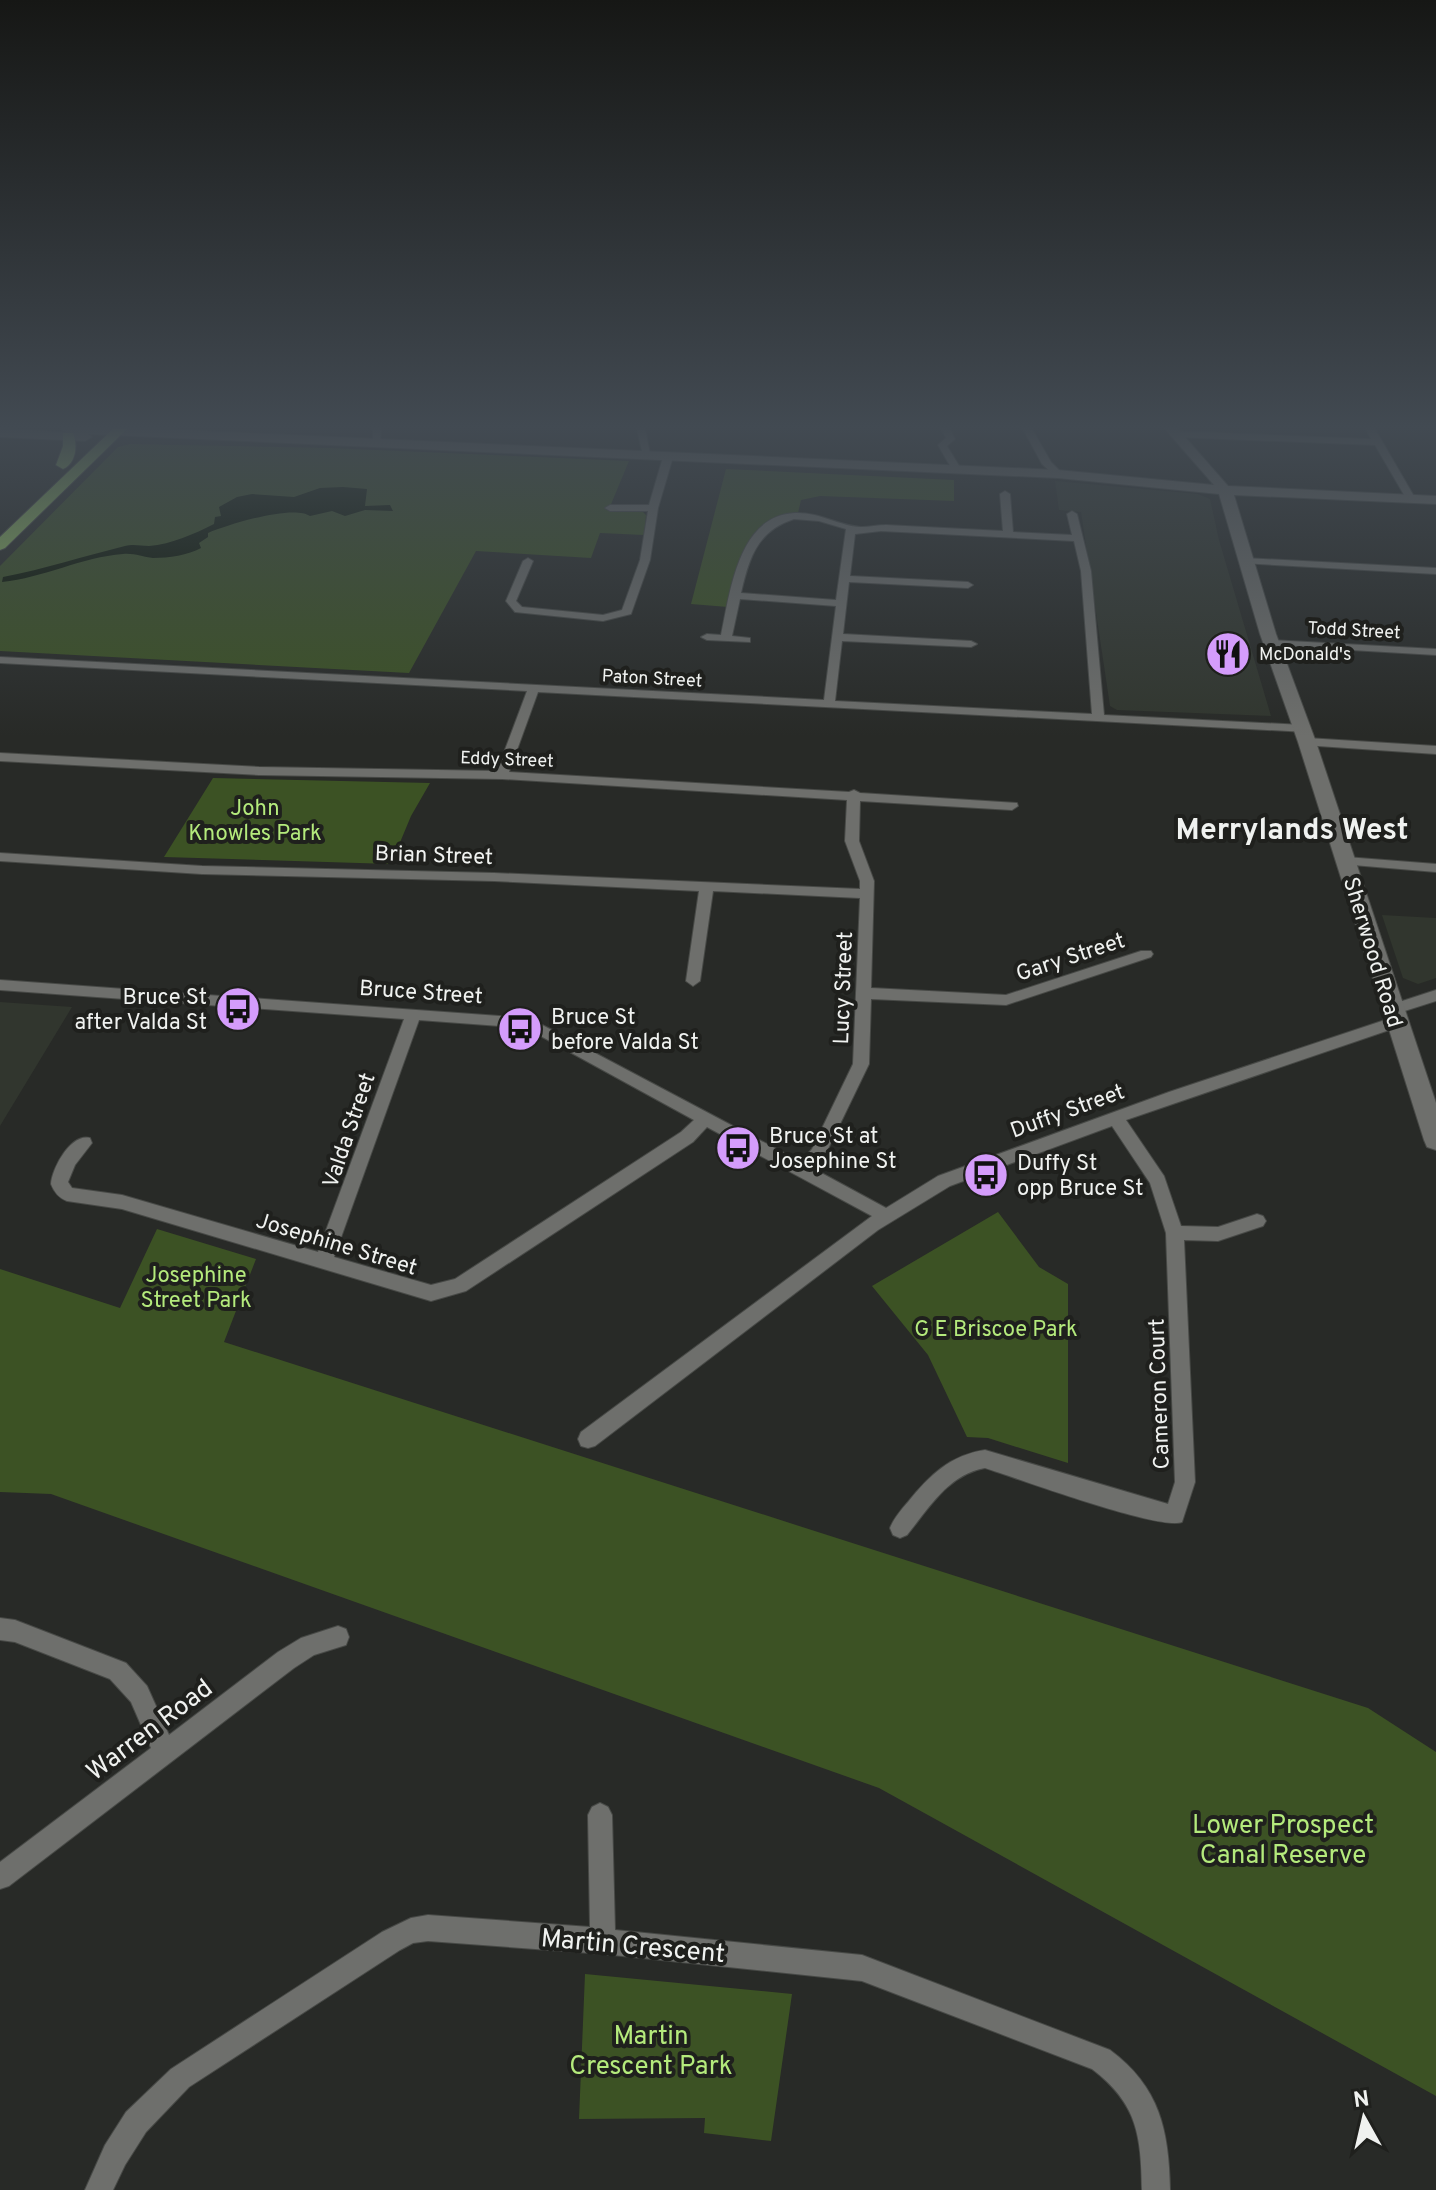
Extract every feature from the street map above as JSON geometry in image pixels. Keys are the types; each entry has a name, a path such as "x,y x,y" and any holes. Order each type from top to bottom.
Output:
{"main road":[{"name":"Sherwood Road","path":"1236,531 1436,1140"}],"street":[{"path":"528,561 510,610 603,618 624,616 645,560 649,531"},
{"path":"726,638 745,555 761,531"},
{"path":"829,705 848,534 852,531"},
{"path":"923,531 1077,538"},
{"path":"1076,531 1086,571 1098,718"},
{"path":"1245,561 1436,571"},
{"path":"843,579 968,585"},
{"path":"735,596 841,603"},
{"path":"707,637 746,640"},
{"path":"836,637 971,644"},
{"name":"Todd Street","path":"1271,643 1436,652"},
{"name":"Paton Street","path":"0,660 1098,718 1305,735 1436,750"},
{"path":"502,775 533,690"},
{"name":"Eddy Street","path":"0,757 259,771 502,775 1012,806"},
{"name":"Lucy Street","path":"803,1171 818,1153 861,1064 866,877 852,841 854,794"},
{"name":"Brian Street","path":"0,857 202,870 866,894"},
{"path":"1346,861 1436,868"},
{"path":"693,981 707,886"},
{"name":"Gary Street","path":"865,993 1006,1000 1146,954"},
{"name":"Bruce Street","path":"0,985 518,1020 539,1026 886,1216"},
{"name":"Duffy Street","path":"588,1439 886,1216 953,1176 1394,1016 1436,995"},
{"name":"Valda Street","path":"323,1262 414,1013"},
{"name":"Cameron Court","path":"900,1528 957,1467 985,1459 1146,1509 1175,1515 1185,1482 1175,1233 1158,1181 1116,1118"},
{"name":"Josephine Street","path":"84,1143 60,1175 59,1184 67,1194 122,1202 422,1292 448,1291 687,1137 705,1119"},
{"path":"1175,1233 1218,1234 1257,1221"},
{"path":"0,1629 15,1631 118,1671 139,1694 165,1753"},
{"name":"Warren Road","path":"0,1877 286,1660 309,1646 338,1637"},
{"path":"600,1815 603,1941"},
{"name":"Martin Crescent","path":"99,2190 115,2155 136,2122 180,2078 391,1941 411,1931 428,1928 603,1941 862,1968 1101,2059 1132,2084 1143,2106 1152,2134 1156,2190"}],"shaded area":[{"path":"198,531 213,531 199,543 201,548 172,557 108,556 2,582 3,577 125,546 158,545"},
{"path":"1084,531 1217,531 1271,716 1117,710 1110,706"},
{"path":"1382,915 1436,918 1436,978 1418,984 1403,978"},
{"path":"0,1002 72,1007 0,1126"}],"green space":[{"path":"35,531 644,531 644,535 600,533 591,558 476,551 409,673 0,651 0,566"},
{"path":"710,531 758,531 742,560 728,607 691,604"},
{"name":"John Knowles Park","path":"213,778 430,783 411,816 391,864 164,857"},
{"name":"G E Briscoe Park","path":"998,1212 1039,1267 1068,1284 1068,1463 988,1438 967,1437 928,1355 872,1286"},
{"name":"Lower Prospect Canal Reserve","path":"157,1229 256,1259 224,1342 1368,1708 1436,1752 1436,2096 879,1788 51,1494 0,1492 0,1269 120,1308"},
{"name":"Martin Crescent Park","path":"585,1974 792,1994 771,2141 704,2133 705,2118 579,2119"}],"place":[{"name":"McDonald's","path":"1228,654"},
{"name":"Bruce St after Valda St","path":"238,1009"},
{"name":"Bruce St before Valda St","path":"520,1029"},
{"name":"Bruce St at Josephine St","path":"738,1148"},
{"name":"Duffy St opp Bruce St","path":"986,1175"}],"district":[{"name":"Merrylands West","path":"1292,829"}],"park label":[{"name":"Josephine Street Park","path":"196,1286"}]}
